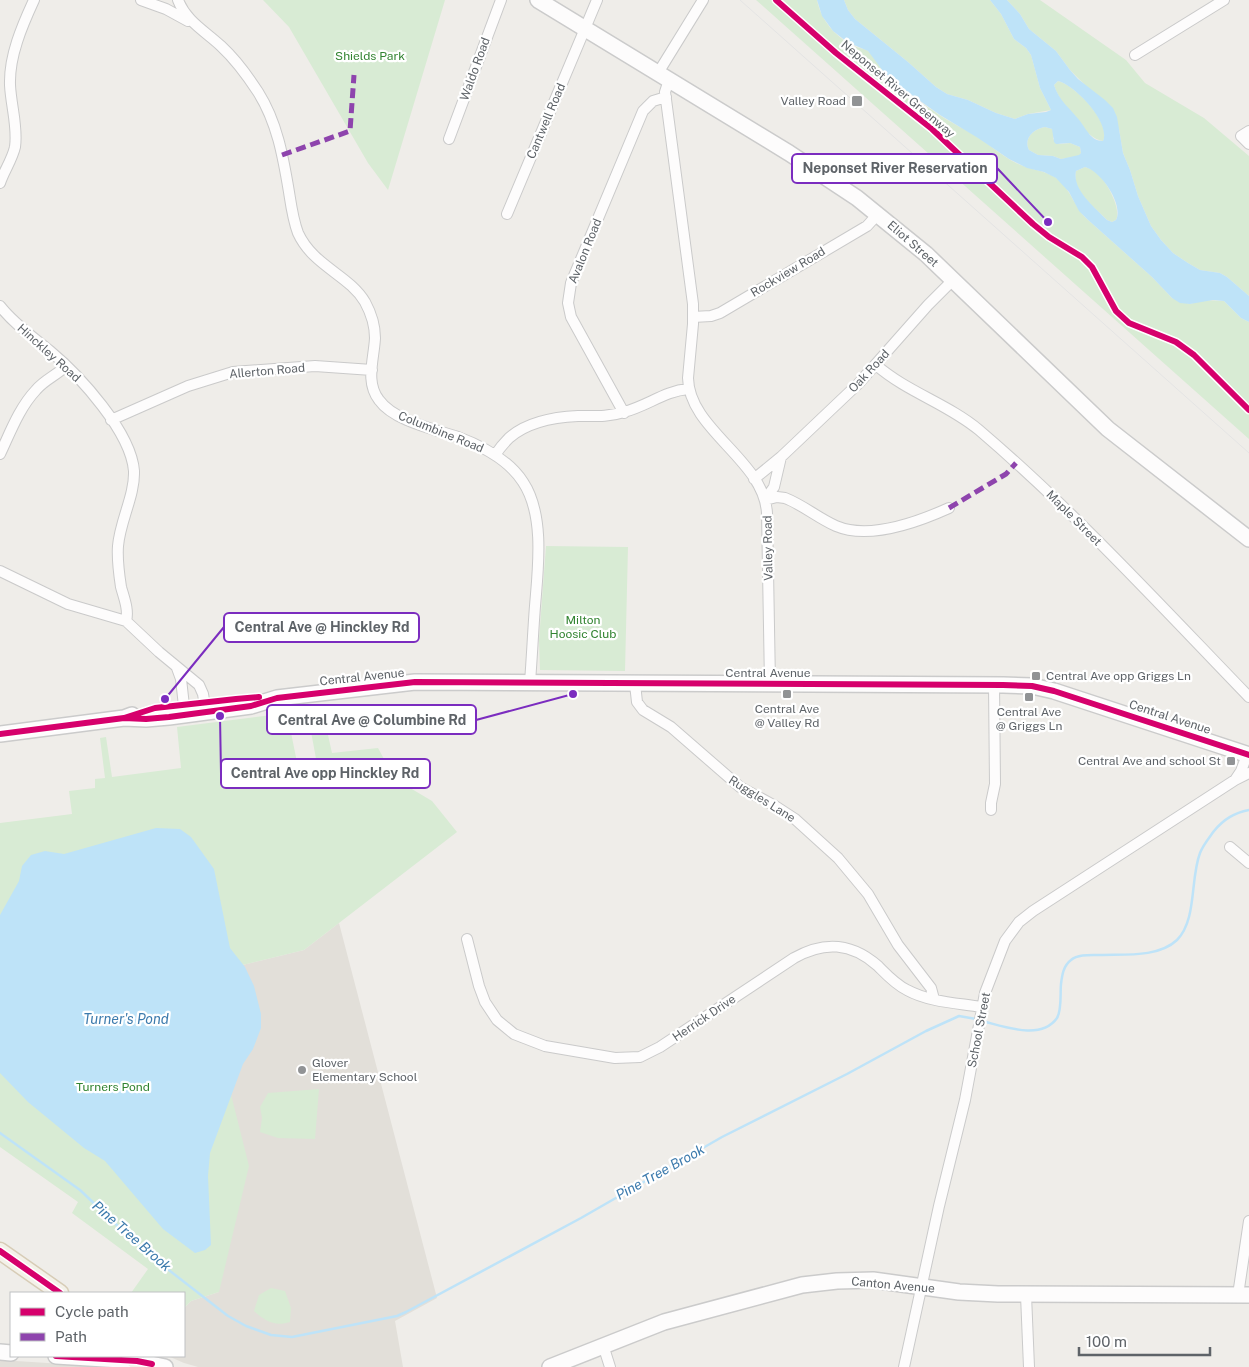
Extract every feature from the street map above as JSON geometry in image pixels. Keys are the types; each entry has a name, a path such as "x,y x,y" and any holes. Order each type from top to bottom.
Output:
{"main road":[{"path":"0,1251 59,1292"},
{"path":"0,1263 42,1292"}],"street":[{"path":"0,183 12,157 15,144 10,85 12,62 21,30 34,0"},
{"path":"142,0 147,0"},
{"path":"142,0 166,9 196,26"},
{"name":"Columbine Road","path":"178,0 184,13 196,26 213,39 234,60 252,83 267,107 281,147 294,218 301,238 316,258 359,293 369,310 374,334 372,381 374,393 380,402 389,410 406,419 466,440 495,456 515,471 524,483 531,497 534,514 538,564 530,682"},
{"name":"Waldo Road","path":"449,139 501,0"},
{"name":"Eliot Street","path":"538,0 813,168 878,214 915,244 1108,429 1249,539"},
{"name":"Cantwell Road","path":"506,214 597,0"},
{"path":"664,77 704,0"},
{"path":"1135,55 1224,0"},
{"name":"Valley Road","path":"664,77 693,317 688,389 699,412 754,479 765,500 767,513 770,684"},
{"name":"Avalon Road","path":"624,412 574,325 569,309 568,296 571,283 643,111 653,101 666,97"},
{"path":"1245,134 1249,144"},
{"name":"Rockview Road","path":"693,317 711,316 720,313 867,226 878,214"},
{"name":"Oak Road","path":"754,479 781,457 859,383 928,304 953,280"},
{"name":"Hinckley Road","path":"0,306 14,322 66,366 92,394 111,420 128,449 134,470 133,482 120,532 118,550 119,574 128,614 126,621"},
{"name":"Maple Street","path":"876,365 897,380 974,426 1028,474 1067,510 1249,697"},
{"path":"0,454 17,418 31,396 41,385 66,366"},
{"name":"Allerton Road","path":"111,420 193,384 233,372 315,366 372,370"},
{"path":"495,456 510,437 522,429 538,423 568,417 603,416 624,412 640,407 670,392 688,389"},
{"path":"765,500 774,486 781,457"},
{"path":"765,500 777,497 785,498 836,526 856,530 901,526 949,508"},
{"path":"0,572 68,604 126,621 176,667 199,685 202,690 205,707"},
{"path":"176,667 181,679 184,710"},
{"name":"Central Avenue","path":"0,734 124,718 146,719 205,707 251,706 277,698 402,683 994,684 1044,688 1248,755"},
{"name":"Ruggles Lane","path":"635,684 637,702 643,710 671,727 732,781 795,819 838,858 868,894 898,945 931,988 934,999"},
{"path":"991,810 995,784 994,684"},
{"path":"1235,780 1248,755"},
{"name":"School Street","path":"904,1367 939,1206 968,1086 986,986 1001,949 1010,933 1019,922 1235,780 1249,773"},
{"path":"1230,847 1249,863"},
{"name":"Herrick Drive","path":"467,939 482,995 492,1015 508,1030 537,1044 615,1058 640,1057 660,1048 794,958 809,950 823,946 837,946 856,952 874,962 894,982 905,989 934,999 981,1010"},
{"path":"1244,1295 1249,1221"},
{"name":"Canton Avenue","path":"550,1367 664,1322 767,1293 831,1281 862,1280 978,1293 1244,1295"},
{"path":"1026,1294 1029,1367"},
{"path":"602,1345 610,1367"},
{"path":"69,1357 147,1363"}],"shaded area":[{"name":"Glover Elementary School","path":"339,923 437,1298 395,1321 403,1367 198,1367 170,1357 185,1357 185,1307 191,1301 219,1292 201,975 304,950"},
{"path":"0,1360 95,1366 99,1367 0,1367"}],"green space":[{"name":"Shields Park","path":"263,0 445,0 388,190 368,163 289,27"},
{"path":"756,0 817,0 825,21 835,33 847,42 871,54 889,78 906,93 978,137 1011,160 1055,177 1060,181 1087,219 1152,277 1172,298 1190,304 1204,300 1224,301 1241,318 1249,322 1249,439"},
{"path":"844,0 990,0 1001,14 1014,39 1026,48 1031,55 1040,88 1051,110 1028,114 1015,119 996,113 968,100 947,94 936,87 855,19 848,10"},
{"path":"1007,0 1040,0 1126,60 1145,83 1204,118 1249,156 1249,296 1220,273 1200,270 1188,263 1173,253 1161,240 1151,226 1138,196 1123,153 1119,129 1056,51 1029,29 1020,14"},
{"path":"1058,81 1082,97 1097,115 1104,133 1103,141 1089,134 1067,109 1054,85"},
{"path":"1045,127 1052,129 1054,132 1053,139 1060,144 1070,143 1080,147 1081,153 1079,156 1061,159 1053,156 1038,155 1029,150 1027,142 1031,135"},
{"path":"1085,167 1096,172 1108,188 1117,209 1116,220 1112,222 1107,220 1080,192 1075,178 1076,171"},
{"name":"Milton Hoosic Club","path":"546,546 628,547 625,671 540,670 539,640"},
{"name":"Turners Pond","path":"322,708 332,753 378,748 395,779 432,801 457,832 304,950 201,975 249,1166 219,1292 191,1301 185,1307 185,1292 132,1292 148,1269 72,1213 78,1202 0,1147 0,823 72,814 69,791 95,788 95,779 105,778 100,738 106,737 112,777 181,768 177,727 287,713 298,767 317,764 307,710"},
{"path":"319,1089 315,1139 278,1138 260,1132 262,1118 260,1107 268,1093"},
{"path":"271,1288 285,1291 291,1308 290,1322 280,1324 270,1322 254,1311 259,1295"}],"water":[{"path":"817,0 844,0 848,10 855,19 936,87 947,94 968,100 996,113 1015,119 1028,114 1051,110 1040,88 1031,55 1026,48 1014,39 1001,14 990,0 1007,0 1020,14 1029,29 1056,51 1078,79 1113,108 1117,117 1123,153 1138,196 1151,226 1161,240 1173,253 1188,263 1200,270 1220,273 1249,296 1249,322 1241,318 1224,301 1213,300 1190,304 1180,303 1172,298 1152,277 1079,211 1069,192 1056,178 1044,172 1027,168 1009,159 940,115 899,86 883,71 868,51 847,42 833,31 822,16","holes":["1058,81 1082,97 1097,115 1104,133 1103,141 1092,137 1062,100 1054,85","1041,128 1052,129 1056,144 1070,143 1080,147 1081,153 1061,159 1053,156 1038,155 1029,150 1027,142 1029,138","1085,167 1091,170 1110,189 1117,206 1118,214 1116,220 1112,222 1107,220 1086,198 1077,185 1076,171"]},
{"name":"Turner's Pond","path":"156,828 180,829 191,837 214,869 230,948 245,967 254,986 261,1014 261,1028 253,1049 243,1064 210,1153 208,1176 211,1245 205,1250 195,1253 163,1229 105,1161 84,1148 28,1102 0,1073 0,915 19,881 22,866 31,855 45,851 64,854"}],"waterway":[{"name":"Pine Tree Brook","path":"982,1021 1021,1030 1041,1029 1050,1025 1059,1015 1062,974 1068,962 1074,958 1084,955 1140,954 1160,950 1177,940 1188,922 1197,863 1203,847 1222,823 1234,815 1249,810"},
{"name":"Pine Tree Brook","path":"0,1133 80,1190 143,1250 228,1316 246,1326 271,1335 292,1337 397,1316 406,1312 581,1218 722,1137 847,1074 926,1031 959,1016 976,1019"}],"tram line":[{"path":"740,0 1249,453"}],"marked path":[{"path":"282,155 350,131 354,75"},
{"path":"949,508 1006,474 1016,463"}],"cycle path":[{"name":"Neponset River Greenway","path":"776,0 836,53 932,129 1033,224 1049,237 1082,257 1092,267 1116,311 1129,323 1176,342 1194,355 1249,410"},
{"path":"124,718 169,717 251,706 277,698 415,682 1003,685 1032,686 1054,691 1249,755"},
{"path":"0,734 124,718 155,708 259,697"},
{"path":"0,1251 59,1292"},
{"path":"72,1357 137,1361 152,1364"}],"place":[{"name":"Valley Road","path":"857,101"},
{"name":"Neponset River Reservation","path":"1048,222"},
{"name":"Central Ave opp Griggs Ln","path":"1036,676"},
{"name":"Central Ave @ Columbine Rd","path":"573,694"},
{"name":"Central Ave @ Valley Rd","path":"787,694"},
{"name":"Central Ave @ Griggs Ln","path":"1029,697"},
{"name":"Central Ave @ Hinckley Rd","path":"165,699"},
{"name":"Central Ave opp Hinckley Rd","path":"220,716"},
{"name":"Central Ave and school St","path":"1231,761"},
{"name":"Glover Elementary School","path":"302,1070"}]}
